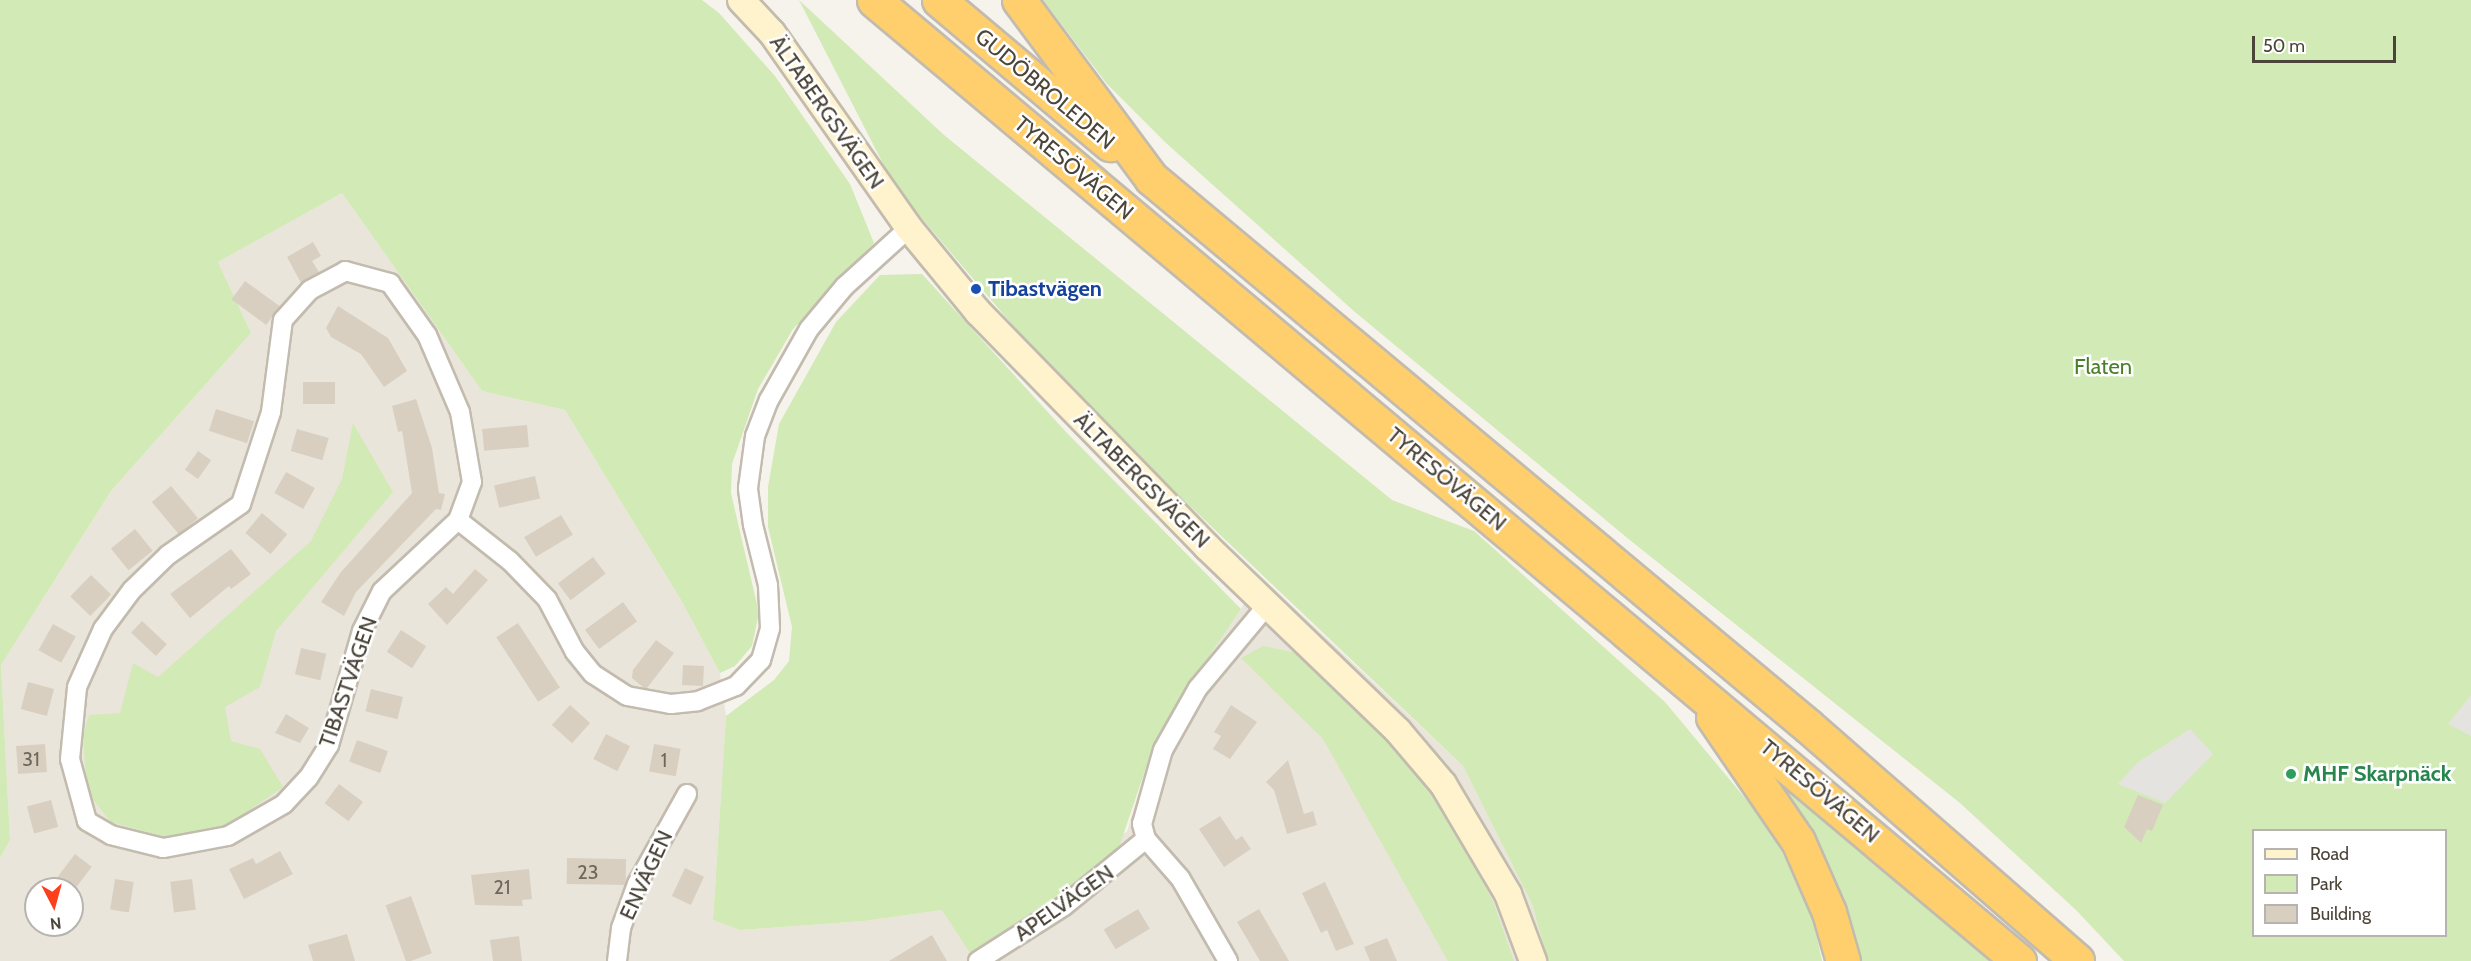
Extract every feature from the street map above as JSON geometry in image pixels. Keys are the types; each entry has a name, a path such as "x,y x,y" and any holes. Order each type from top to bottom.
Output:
{"highway":[{"name":"TYRESÖVÄGEN","path":"874,0 1682,675 2019,961"},
{"name":"GUDÖBROLEDEN","path":"939,0 1151,178"},
{"name":"TYRESÖVÄGEN","path":"1018,0 1151,178 1808,726 2077,961"},
{"path":"1682,675 1798,841 1829,912 1843,961"}],"street":[{"name":"ÄLTABERGSVÄGEN","path":"745,1 803,74 909,228 978,312 1088,427 1398,731 1443,784 1508,894 1533,961"},
{"path":"458,520 510,561 547,599 575,652 593,674 627,696 671,704 698,701 736,686 761,660 770,628 768,585 753,525 748,489 755,436 769,400 809,329 845,286 909,228"},
{"name":"TIBASTVÄGEN","path":"345,271 390,283 427,335 460,412 472,482 458,520 382,591 362,631 329,745 308,778 284,804 228,836 163,848 111,836 87,821 70,759 77,687 103,629 132,590 168,555 241,504 271,412 283,320 310,290 345,271"},
{"path":"1228,961 1179,878 1146,838 1142,824 1145,801 1163,750 1198,688 1269,603"},
{"name":"ENVÄGEN","path":"617,961 621,928 637,884 687,794"},
{"name":"APELVÄGEN","path":"978,961 1064,906 1146,838"}],"shaded area":[{"path":"342,193 482,391 565,410 681,600 720,673 726,716 713,920 740,930 864,921 942,910 1127,832 1149,759 1175,707 1241,609 1259,575 1463,766 1532,904 1548,961 0,961 0,858 10,840 1,665 111,491 251,333 218,262"},
{"path":"2471,695 2471,736 2448,724"},
{"path":"2190,729 2213,754 2165,803 2118,784 2138,762"}],"green space":[{"path":"0,0 702,0 719,13 775,76 850,184 874,243 793,329 758,389 732,464 731,493 759,613 752,646 735,666 720,673 681,600 565,410 482,391 342,193 218,262 251,333 111,491 1,665 10,840 0,858"},
{"path":"799,0 944,135 1392,500 1474,531 1665,702 1770,828 1811,911 1822,961 1548,961 1532,904 1463,766 1067,389 895,187"},
{"name":"Flaten","path":"1043,0 2471,0 2471,961 2124,961 2076,910 1960,803 1631,541 1355,312 1166,143 1107,84"},
{"path":"922,274 1066,432 1241,609 1175,707 1149,759 1117,853 1093,876 970,953 942,910 864,921 740,930 713,920 726,716 774,680 789,661 792,627 768,527 768,487 779,424 836,322 880,275"},
{"path":"353,423 393,492 276,631 260,687 225,707 231,741 260,749 283,787 225,827 165,837 111,822 87,792 83,735 89,715 120,713 133,663 158,677 311,541 342,479"},
{"path":"1263,646 1297,653 1377,726 1413,770 1458,831 1494,904 1514,961 1448,961 1323,739 1241,658"},
{"path":"1756,759 1972,945 1989,961 1854,961"}],"building":[{"path":"313,242 321,256 312,261 319,272 301,283 287,257"},
{"path":"245,281 280,306 266,325 231,300"},
{"path":"338,306 388,338 407,371 384,387 361,354 331,337 326,328"},
{"path":"303,382 335,382 335,404 303,404"},
{"path":"416,399 432,448 439,493 445,494 441,510 436,509 356,592 344,616 321,602 341,572 412,493 402,431 398,432 392,406"},
{"path":"216,409 254,421 247,443 209,431"},
{"path":"527,425 529,447 484,451 482,429"},
{"path":"297,429 329,438 322,460 291,451"},
{"path":"198,451 211,460 198,479 185,470"},
{"path":"286,472 315,488 303,509 274,493"},
{"path":"535,476 540,498 499,508 494,485"},
{"path":"171,486 198,518 179,534 152,502"},
{"path":"262,513 287,534 271,554 245,533"},
{"path":"561,515 573,535 536,557 524,537"},
{"path":"135,529 153,551 129,570 111,549"},
{"path":"231,549 251,574 231,589 229,586 190,618 170,594"},
{"path":"593,557 606,574 570,600 558,583"},
{"path":"475,569 488,580 447,625 428,604 446,587 453,594"},
{"path":"91,575 111,594 90,616 70,597"},
{"path":"623,602 637,621 599,649 585,630"},
{"path":"142,621 167,644 156,656 131,633"},
{"path":"518,623 560,688 538,702 496,637"},
{"path":"53,624 76,637 61,663 38,650"},
{"path":"401,630 426,646 412,668 387,652"},
{"path":"656,640 674,653 647,688 644,688 632,678 633,670"},
{"path":"301,648 326,654 320,680 295,674"},
{"path":"683,665 704,666 703,686 682,685"},
{"path":"28,682 54,689 47,716 21,709"},
{"path":"371,689 403,697 397,719 365,711"},
{"path":"570,705 590,723 572,743 552,725"},
{"path":"1231,705 1257,722 1230,759 1213,749 1221,736 1214,732"},
{"path":"286,714 309,728 300,743 275,733"},
{"path":"606,734 630,746 617,771 593,759"},
{"path":"357,740 388,751 380,773 349,762"},
{"path":"45,744 47,772 18,774 16,746"},
{"path":"654,744 681,749 676,776 649,772"},
{"path":"1288,760 1304,814 1313,811 1317,825 1287,834 1274,790 1266,782"},
{"path":"339,784 363,802 349,821 325,803"},
{"path":"2138,795 2163,805 2152,831 2147,829 2141,843 2124,827"},
{"path":"51,800 58,827 34,834 27,806"},
{"path":"1220,816 1236,840 1242,836 1251,849 1224,867 1199,829"},
{"path":"280,851 293,874 244,899 229,869 253,858 256,864"},
{"path":"75,854 92,867 84,877 58,877"},
{"path":"567,858 626,859 626,885 567,884"},
{"path":"685,868 704,877 691,905 672,896"},
{"path":"529,869 532,899 522,900 523,906 475,905 471,875"},
{"path":"115,879 134,882 129,913 110,910"},
{"path":"192,879 196,910 174,912 170,882"},
{"path":"1325,882 1354,944 1336,951 1327,930 1321,933 1302,893"},
{"path":"411,896 432,953 406,961 386,905"},
{"path":"1138,909 1150,929 1116,949 1104,930"},
{"path":"1259,909 1289,961 1260,961 1237,922"},
{"path":"347,934 355,961 313,961 308,945"},
{"path":"932,935 947,961 889,961"},
{"path":"519,936 522,961 493,961 490,940"},
{"path":"1387,938 1397,961 1370,961 1364,947"}],"place":[{"name":"Tibastvägen","path":"976,289"},
{"name":"MHF Skarpnäck","path":"2291,774"}]}
